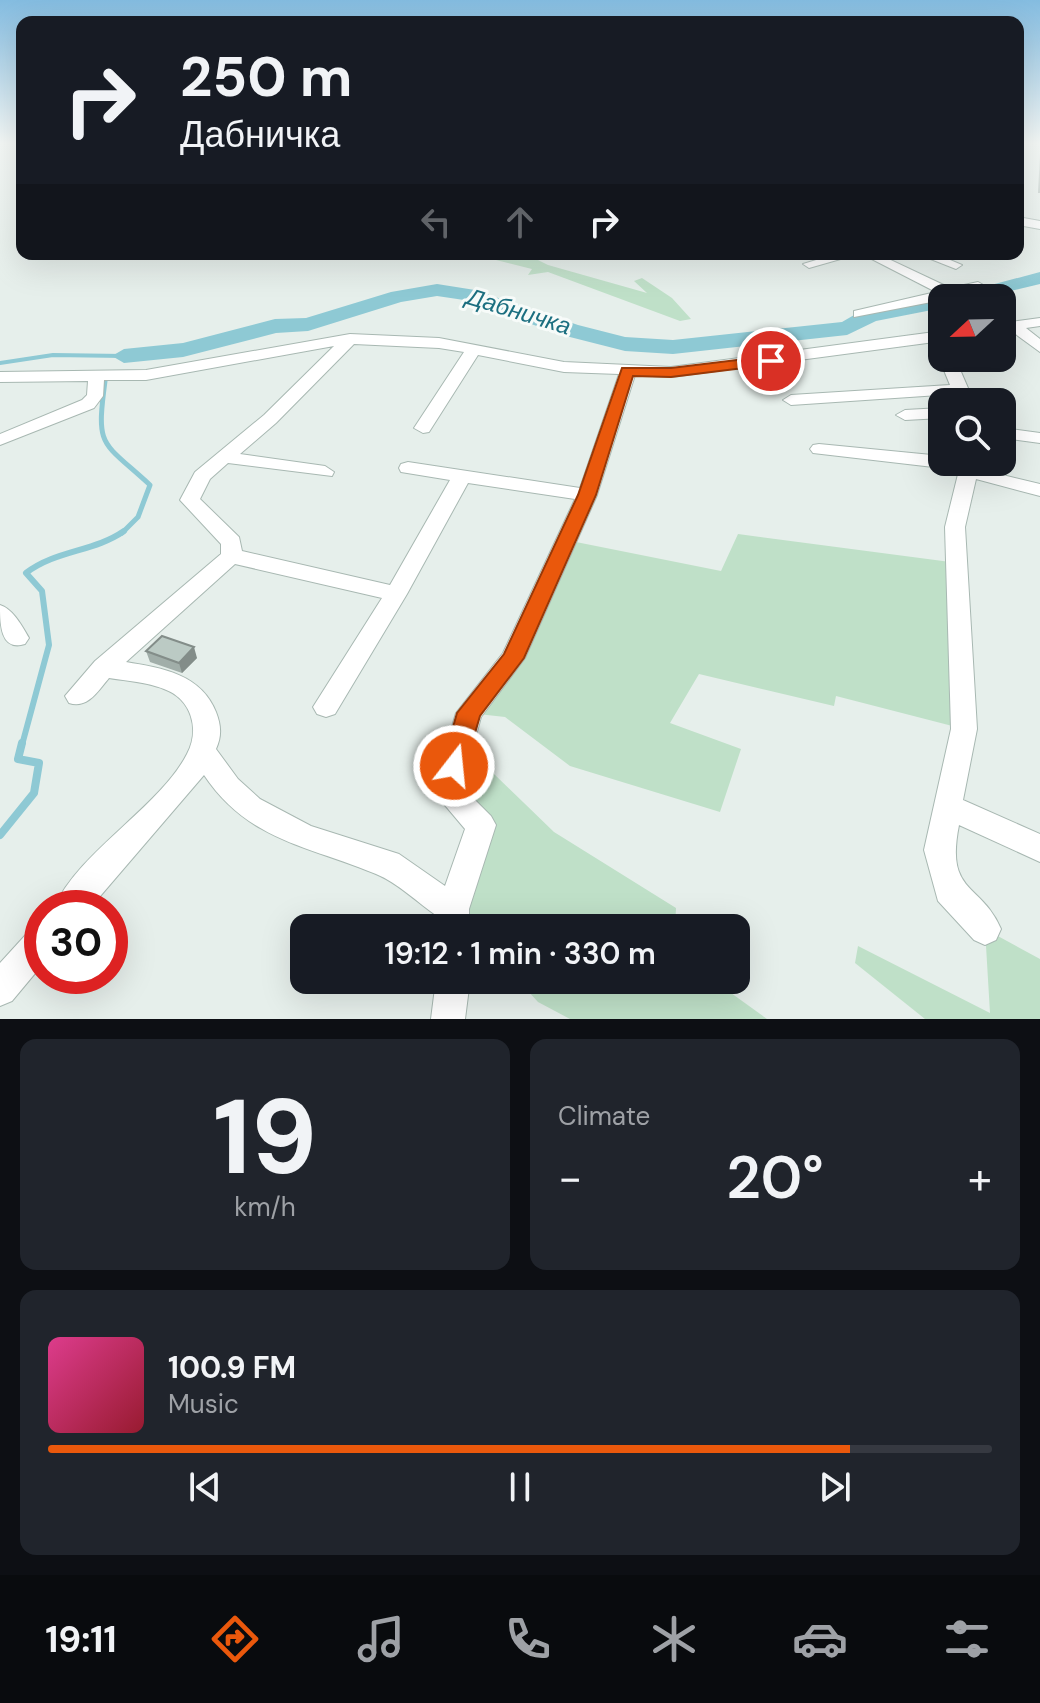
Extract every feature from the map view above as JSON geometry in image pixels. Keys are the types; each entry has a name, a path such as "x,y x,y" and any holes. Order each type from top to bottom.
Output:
{"street":[{"path":"809,264 825,260"},
{"path":"881,260 931,284"},
{"path":"941,260 956,265"},
{"path":"859,314 928,301"},
{"path":"1021,324 1040,347"},
{"path":"78,696 104,668 231,556 232,542 190,500 202,476 270,419 350,339"},
{"path":"0,377 146,375 350,339 416,340 564,367 671,372 928,341"},
{"path":"423,428 474,349"},
{"path":"454,914 481,825 447,791 469,713 513,658 587,495 628,371"},
{"path":"0,440 88,404 95,396 96,375"},
{"path":"791,400 928,396"},
{"path":"905,415 928,414"},
{"path":"1016,435 1040,438"},
{"path":"819,449 928,460"},
{"path":"223,457 325,472"},
{"path":"408,468 587,495"},
{"path":"326,707 396,594 462,476"},
{"path":"968,476 955,527 964,729 939,850 949,891 985,929"},
{"path":"999,476 1040,490"},
{"path":"231,556 396,594"},
{"path":"0,613 17,638"},
{"path":"85,890 135,832 188,779 209,735 205,711 180,685 104,668"},
{"path":"202,750 228,788 250,808 304,837 388,864 447,914"},
{"path":"948,807 1040,848"},
{"path":"0,989 24,961"},
{"path":"448,1019 451,994"}],"green space":[{"path":"496,260 538,260 647,293 634,281 642,278 672,298 691,319 680,321 548,272 528,275 532,269"},
{"path":"738,534 958,563 964,729 836,696 834,706 699,674 670,723 741,749 720,812 570,766 505,717 469,713 513,658 566,540 721,571"},
{"path":"461,742 554,832 676,908 676,914 457,914 453,909 481,825 447,791"},
{"path":"985,929 1040,959 1040,1019 925,1019 855,963 858,946 990,1013"},
{"path":"531,994 732,994 767,1019 570,1019 538,1002"}],"building":[{"path":"162,636 194,647 179,663 146,651"}],"waterway":[{"name":"Дабничка","path":"1014,284 1040,278"},
{"name":"Дабничка","path":"124,356 183,350 275,326 308,324 398,296 437,290 468,294 570,330 625,344 673,347 847,328 869,316 928,305"},
{"name":"Дабничка","path":"0,363 53,355 124,356"},
{"path":"105,381 101,420 106,442 150,485 138,517 124,531"},
{"path":"22,745 49,645 42,591 26,573 38,565 124,531"},
{"path":"0,835 34,793 39,763 18,759 22,743"}],"route":[{"path":"454,766 469,713 513,658 587,495 628,371 671,372 771,361"}]}
